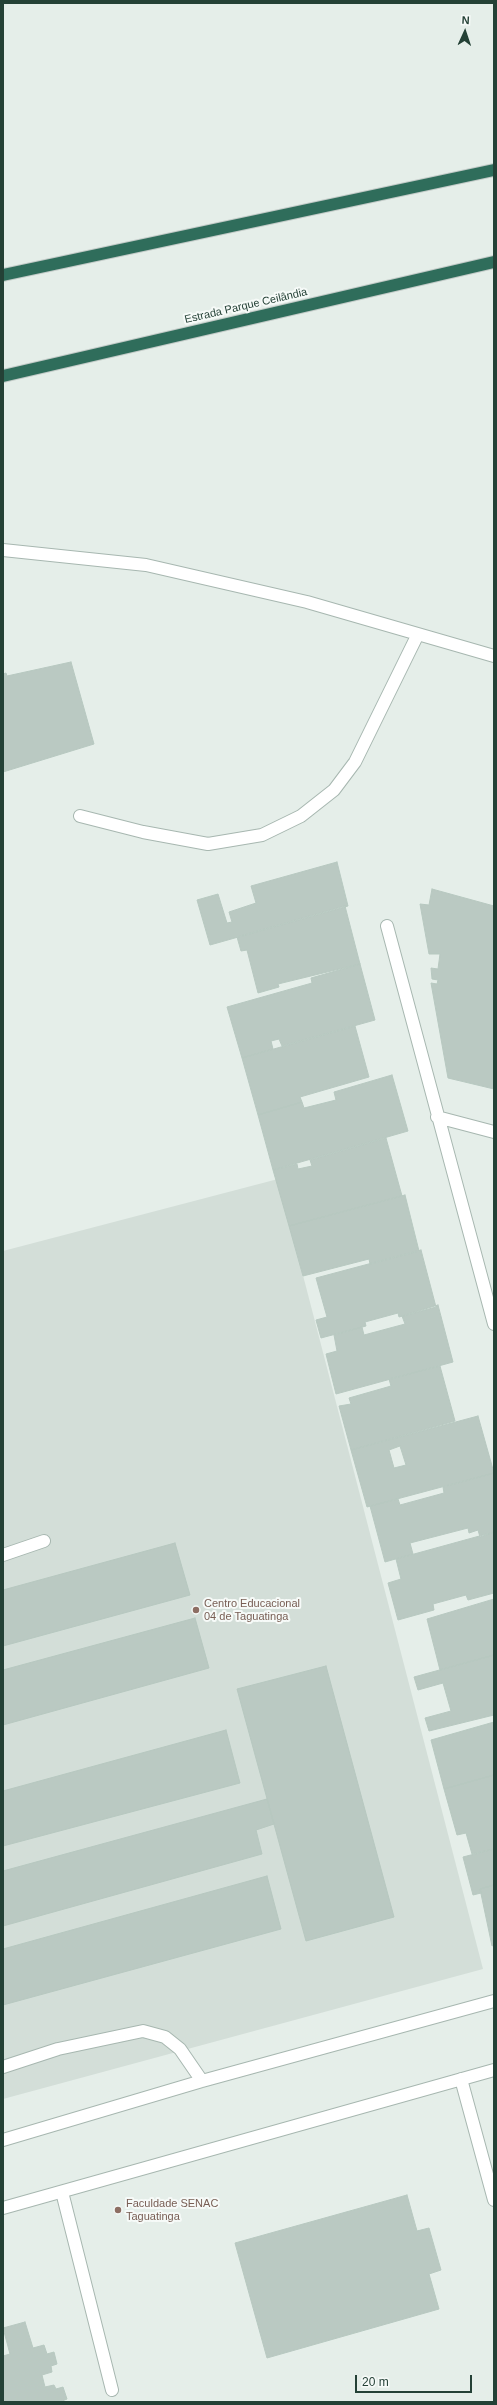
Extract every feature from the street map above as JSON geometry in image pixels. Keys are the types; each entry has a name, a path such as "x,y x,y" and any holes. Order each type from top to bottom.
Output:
{"highway":[{"path":"3,275 494,170"},
{"name":"Estrada Parque Ceilândia","path":"3,376 494,262"}],"street":[{"path":"3,550 146,565 307,602 494,656"},
{"path":"80,816 143,832 208,844 262,835 300,816 334,790 355,762 418,634"},
{"path":"387,926 437,1117 494,1324"},
{"path":"437,1117 494,1132"},
{"path":"3,1555 44,1541"},
{"path":"3,2140 202,2081 494,2001"},
{"path":"3,2067 58,2049 143,2031 165,2037 180,2049 202,2081"},
{"path":"3,2208 494,2070"},
{"path":"461,2079 494,2200"},
{"path":"62,2192 112,2390"}],"shaded area":[{"name":"Centro Educacional 04 de Taguatinga","path":"278,1179 483,1969 3,2099 3,1251"}],"building":[{"path":"71,662 94,744 3,772 3,674 6,673 7,676"},
{"path":"337,862 348,906 210,945 197,900 218,894 227,923 232,922 229,912 256,903 251,886"},
{"path":"432,889 494,906 494,1089 448,1078 431,983 437,984 438,980 432,979 431,968 438,969 440,954 429,954 420,904 429,905"},
{"path":"345,906 360,964 278,984 279,987 258,993 247,950 241,951 237,937"},
{"path":"360,964 375,1020 282,1046 279,1039 271,1041 273,1049 242,1058 227,1007 312,983 311,978"},
{"path":"355,1026 369,1077 300,1097 302,1102 258,1115 242,1058"},
{"path":"392,1075 408,1131 273,1170 258,1115 302,1102 304,1108 336,1100 334,1092"},
{"path":"386,1138 402,1196 289,1226 273,1170 297,1164 298,1169 312,1166 310,1160"},
{"path":"405,1195 419,1251 370,1264 369,1259 303,1276 289,1226"},
{"path":"421,1250 436,1307 399,1317 398,1313 365,1322 366,1326 321,1338 316,1320 327,1317 316,1278"},
{"path":"438,1305 453,1362 336,1394 326,1354 337,1351 334,1335 362,1327 364,1335 405,1324 402,1316"},
{"path":"440,1366 455,1421 351,1450 339,1406 351,1404 349,1398 391,1386 389,1379"},
{"path":"478,1416 494,1473 367,1507 351,1450","holes":["400,1446 406,1465 394,1468 389,1450"]},
{"path":"494,1473 494,1532 480,1537 478,1530 469,1533 468,1528 410,1543 413,1554 385,1562 370,1506 398,1499 400,1505 444,1493 443,1487"},
{"path":"494,1532 494,1593 468,1600 466,1595 433,1604 434,1610 398,1620 388,1583 401,1579 396,1559"},
{"path":"175,1543 190,1595 3,1646 3,1590"},
{"path":"494,1599 494,1655 440,1670 427,1619"},
{"path":"195,1618 209,1668 3,1725 3,1670"},
{"path":"494,1655 494,1715 429,1731 425,1718 451,1711 443,1683 418,1690 414,1677"},
{"path":"326,1666 394,1917 306,1941 237,1689"},
{"path":"494,1722 494,1775 444,1789 431,1740"},
{"path":"226,1730 240,1783 3,1846 3,1791"},
{"path":"494,1775 494,1849 472,1854 466,1833 457,1835 444,1789"},
{"path":"267,1799 274,1824 256,1830 262,1854 3,1926 3,1871"},
{"path":"494,1849 494,1885 480,1889 481,1893 473,1895 463,1857"},
{"path":"267,1876 281,1929 3,2005 3,1949"},
{"path":"494,1885 494,1945 492,1946 480,1889"},
{"path":"407,2195 417,2231 429,2228 441,2270 429,2274 439,2309 267,2358 235,2243"},
{"path":"25,2322 33,2348 44,2345 47,2354 54,2352 57,2364 51,2366 52,2372 42,2375 45,2387 54,2385 56,2389 63,2387 67,2399 60,2402 3,2402 3,2356 10,2354 3,2328"}],"place":[{"name":"Centro Educacional 04 de Taguatinga","path":"196,1610"},
{"name":"Faculdade SENAC Taguatinga","path":"118,2210"}]}
